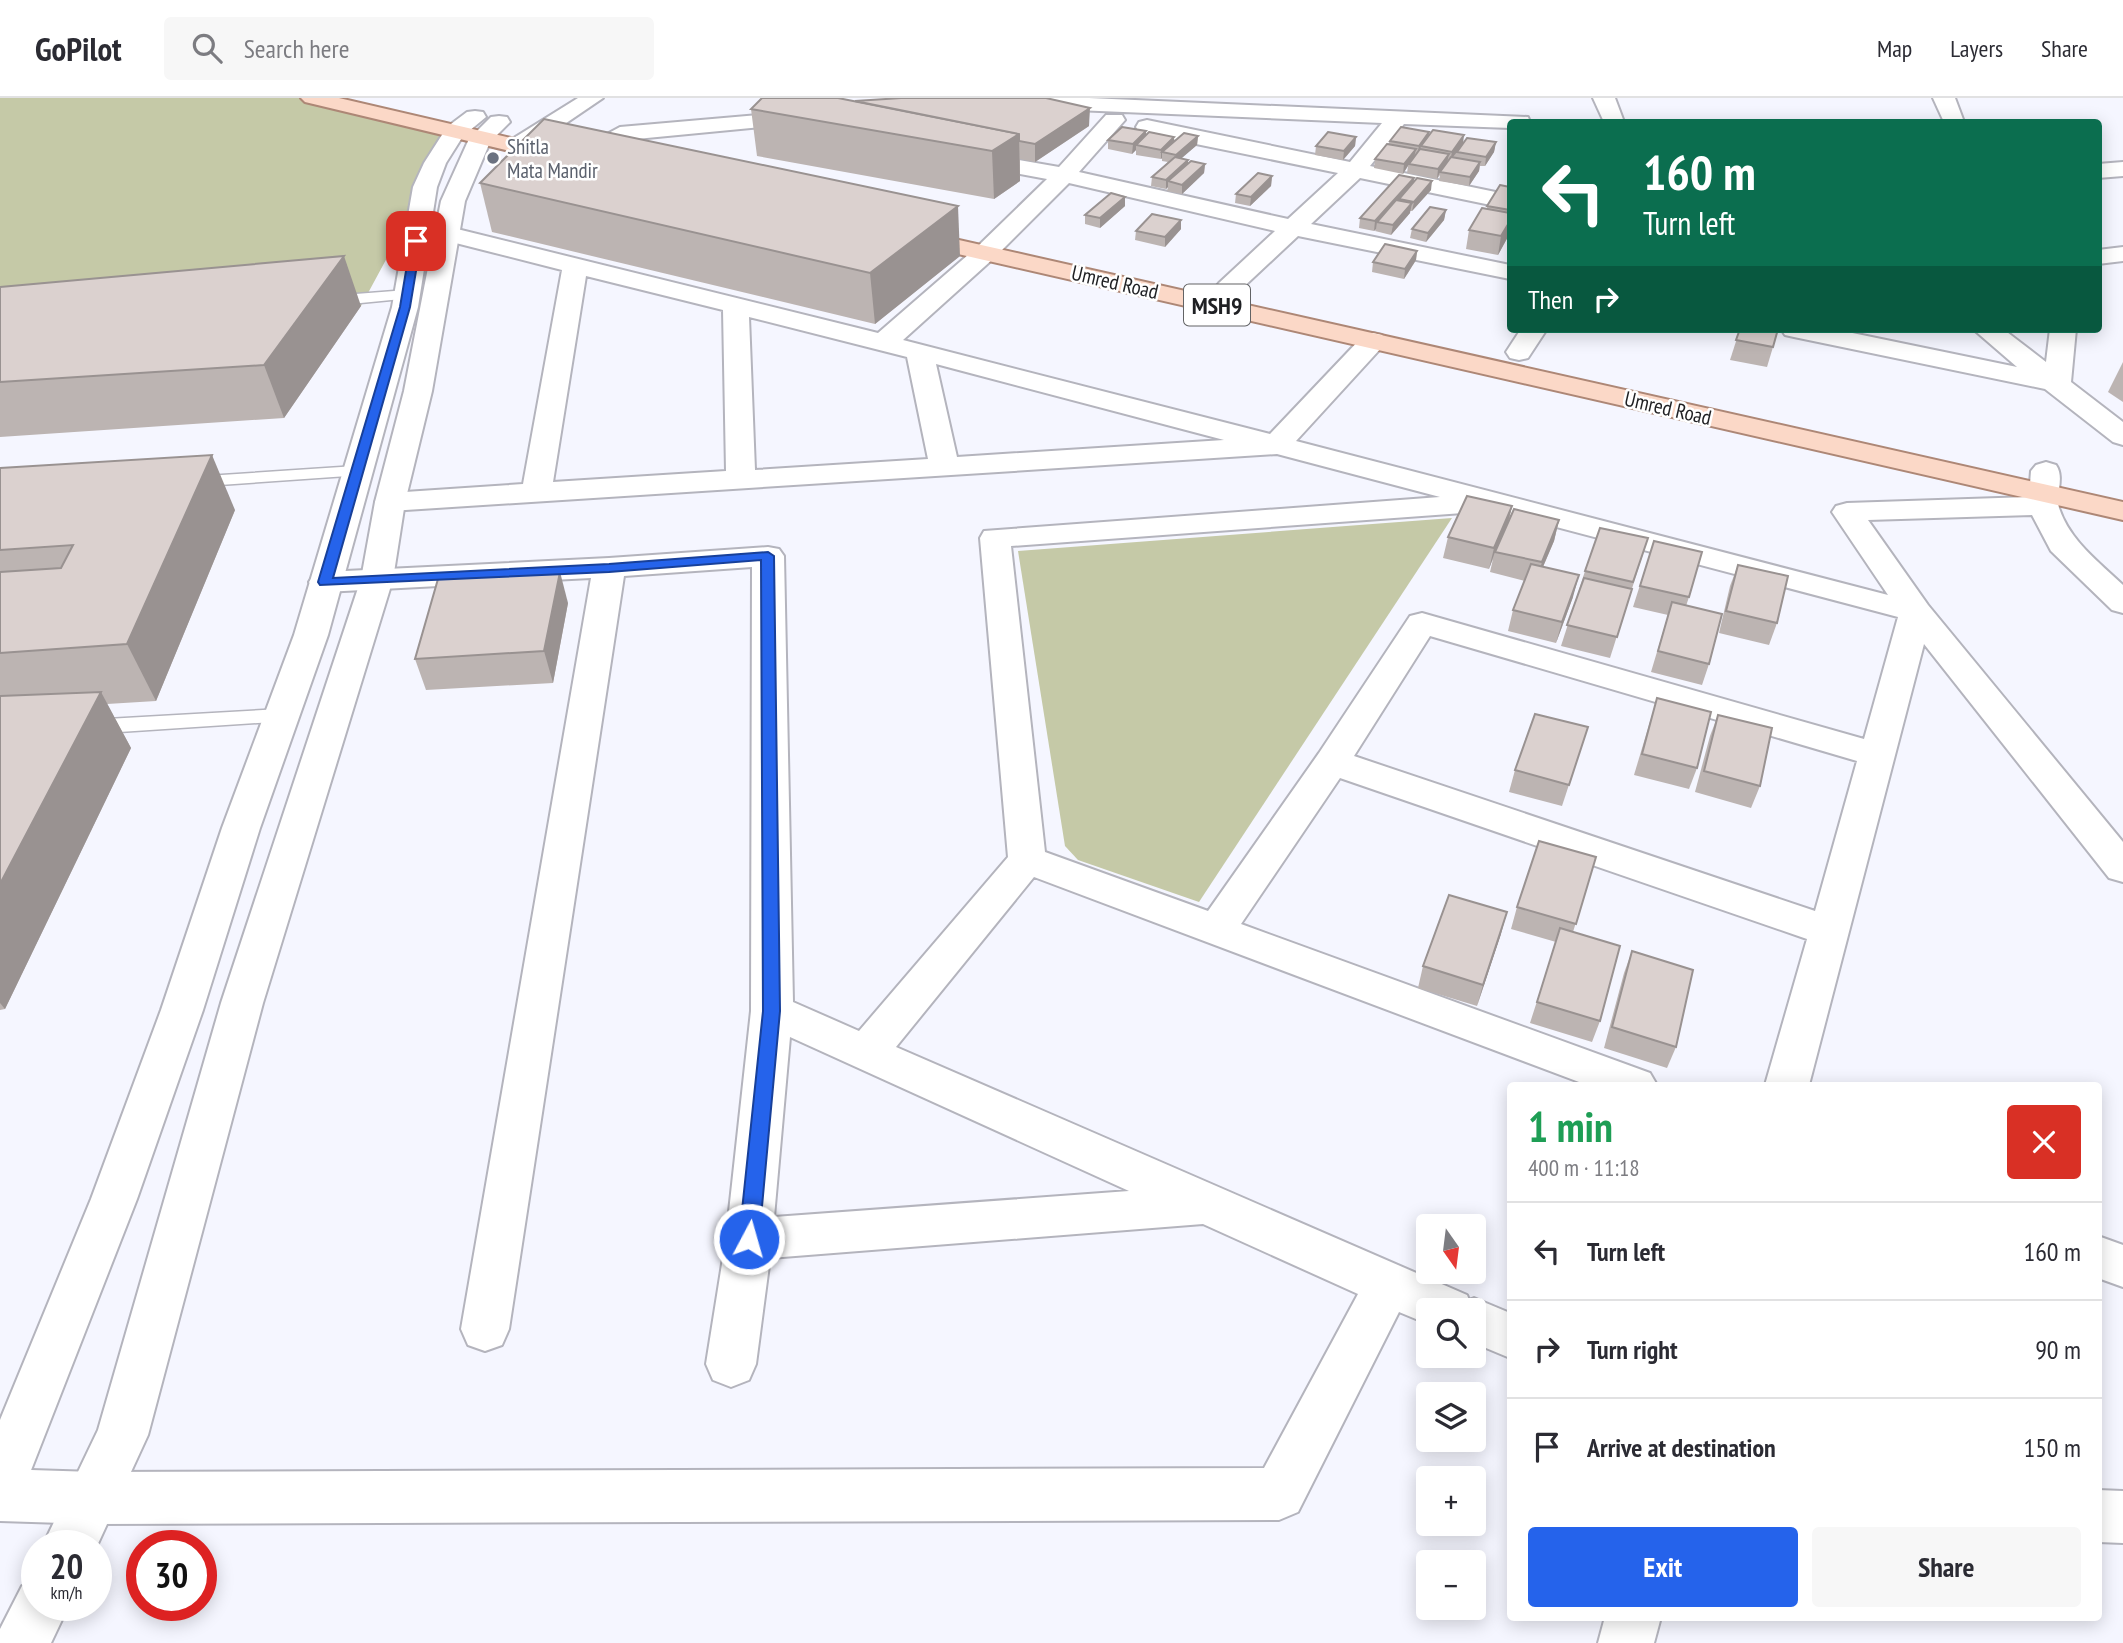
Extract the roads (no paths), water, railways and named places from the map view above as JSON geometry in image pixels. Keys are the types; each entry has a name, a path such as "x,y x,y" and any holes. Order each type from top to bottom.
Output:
{"main road":[{"path":"312,98 485,131 540,131 607,157"},
{"path":"401,98 485,131 576,160 642,155"},
{"path":"902,214 994,244 1228,288 1519,352 2044,490 2123,489"},
{"name":"Umred Road","path":"881,229 994,244 1373,341 2044,490 2123,511"}],"street":[{"path":"540,131 592,98"},
{"path":"1604,98 1613,119"},
{"path":"1944,98 1953,119"},
{"path":"1016,99 1507,201"},
{"path":"988,102 1016,99 1395,120 1507,122"},
{"path":"607,157 620,134 761,120 827,124"},
{"path":"883,343 994,244 1064,175 1114,120"},
{"path":"1395,120 1484,141"},
{"path":"1228,288 1355,170 1395,120"},
{"path":"78,1530 122,1435 242,1003 377,579 390,502 412,422 453,201 485,131"},
{"path":"0,1483 114,1199 182,1010 241,828 311,635 407,295 425,187 435,163 485,131"},
{"path":"945,153 1064,175 1294,228 1507,271"},
{"path":"2102,171 2123,169"},
{"path":"449,234 920,352 1916,612"},
{"path":"2102,257 2123,254"},
{"path":"537,492 575,267"},
{"path":"736,307 741,479"},
{"path":"1519,352 1531,333"},
{"path":"1813,333 2057,383"},
{"path":"1991,333 2123,436"},
{"path":"2057,383 2063,333"},
{"path":"390,502 1276,445 1373,341"},
{"path":"920,352 944,466"},
{"path":"2123,603 2062,544 2044,490 1847,512 1916,612 2123,868"},
{"path":"866,1053 1027,860 995,538 1495,502"},
{"path":"325,582 609,568 768,556 772,1011 749,1239 731,1364"},
{"path":"485,1329 609,568"},
{"path":"1788,1082 1916,612"},
{"path":"1216,930 1332,762 1422,622 1877,755"},
{"path":"1332,762 1829,931"},
{"path":"1027,860 1626,1082"},
{"path":"772,1011 1420,1298"},
{"path":"749,1239 1207,1205"},
{"path":"2102,1258 2123,1266"},
{"path":"0,1495 1279,1494 1388,1285"},
{"path":"1486,1325 1507,1335"},
{"path":"2102,1516 2123,1517"},
{"path":"22,1643 33,1621"},
{"path":"1626,1643 1632,1621"}],"lane":[{"path":"311,303 407,295"},
{"path":"178,483 356,471"},
{"path":"67,728 281,716"}],"place":[{"name":"Shitla Mata Mandir","path":"493,158"}]}
